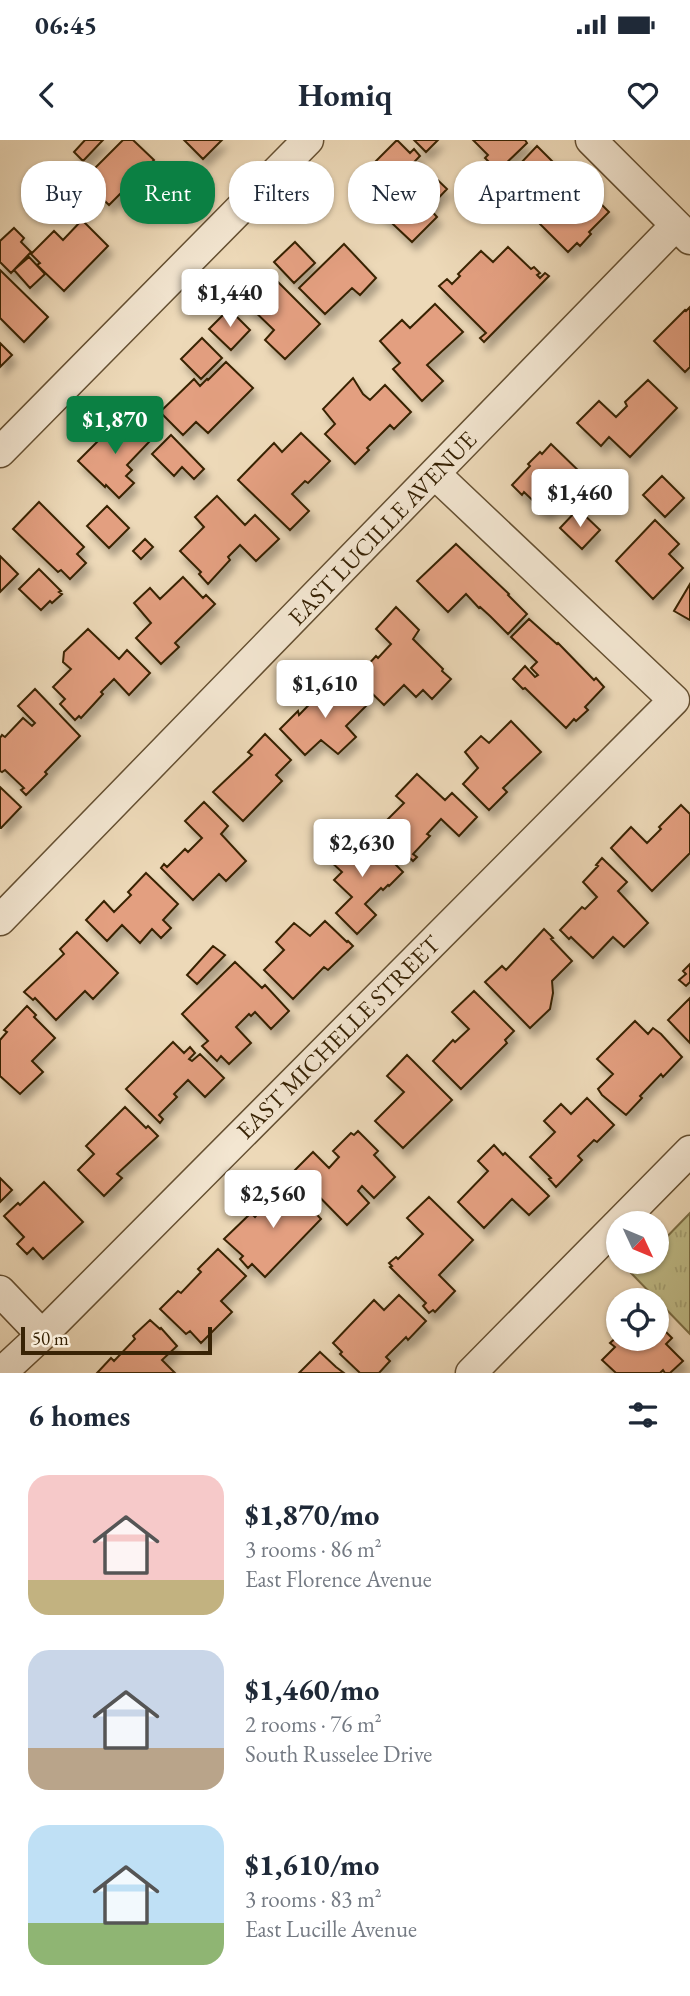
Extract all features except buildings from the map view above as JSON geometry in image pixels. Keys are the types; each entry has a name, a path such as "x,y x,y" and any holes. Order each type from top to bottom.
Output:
{"street":[{"path":"0,452 308,140"},
{"path":"591,140 683,232"},
{"name":"EAST LUCILLE AVENUE","path":"0,920 435,474 683,232"},
{"name":"EAST MICHELLE STREET","path":"1,1373 42,1335 674,700 435,474"},
{"path":"631,1211 690,1151"},
{"path":"471,1373 606,1236"},
{"path":"0,1291 42,1335"}],"green space":[{"path":"690,1213 690,1334 669,1312 669,1288 646,1288 632,1274 669,1274 669,1235"}]}
